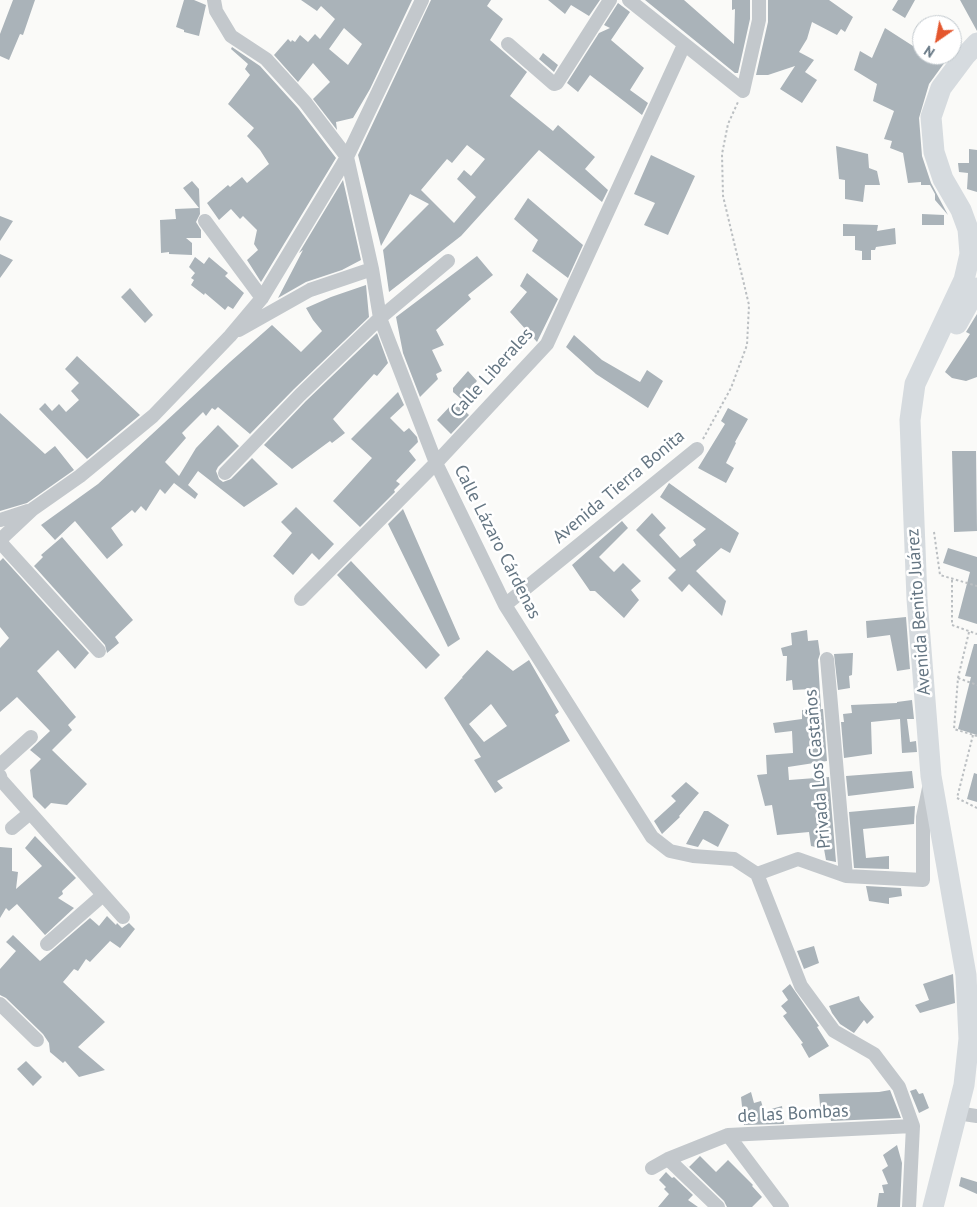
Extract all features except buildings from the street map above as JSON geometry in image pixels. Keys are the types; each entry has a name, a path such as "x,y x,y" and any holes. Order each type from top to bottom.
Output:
{"main road":[{"name":"Avenida Benito Juárez","path":"933,1207 969,1115 964,1085 969,1039 966,975 931,776 917,599 910,420 915,384 964,280 970,254 968,229 961,210 943,179 934,152 931,117 942,88 977,43"},
{"path":"977,63 950,98 943,120 946,149 956,179 977,210"},
{"name":"Avenida Benito Juárez","path":"977,288 936,362 927,384 922,417 930,595 943,773 977,958"},
{"name":"Avenida Benito Juárez","path":"947,1207 977,1075"}],"street":[{"path":"214,0 216,11 232,36 266,59 305,102 347,157"},
{"path":"99,652 0,541 33,509 80,476 153,416 230,336 262,298 347,157 422,0"},
{"path":"508,44 554,84 557,83 610,0"},
{"path":"629,0 744,91 760,20 759,0"},
{"name":"Calle Liberales","path":"301,599 436,463 547,344 684,45"},
{"name":"Calle Lázaro Cárdenas","path":"347,157 372,269 380,318 436,463 505,605 652,837 670,851 693,856 734,859 757,874"},
{"path":"205,221 262,298"},
{"path":"225,473 300,395 380,318 448,261"},
{"path":"230,336 310,290 372,269"},
{"name":"Avenida Tierra Bonita","path":"505,605 697,449"},
{"path":"0,520 33,509"},
{"name":"Privada Los Castaños","path":"827,659 846,876"},
{"path":"0,765 31,738"},
{"path":"0,776 0,780 124,917"},
{"path":"909,1207 913,1126 898,1087 874,1054 834,1031 801,986 757,874 798,859 846,876 923,880 923,817 931,776"},
{"path":"12,828 30,813"},
{"path":"47,944 103,895"},
{"path":"0,1004 36,1040"},
{"name":"de las Bombas","path":"652,1168 668,1159 728,1135 913,1126"},
{"path":"728,1135 782,1207"},
{"path":"668,1159 718,1207"}],"path":[{"name":"Avenida Tierra Bonita","path":"697,449 731,388 747,346 749,305 723,196 722,154 728,124 744,91"},
{"path":"934,532 940,575 977,586"},
{"path":"952,580 952,625 977,634"},
{"path":"969,632 958,678 954,729 977,736"},
{"path":"958,678 977,685"},
{"path":"972,735 957,798 977,808"}]}
